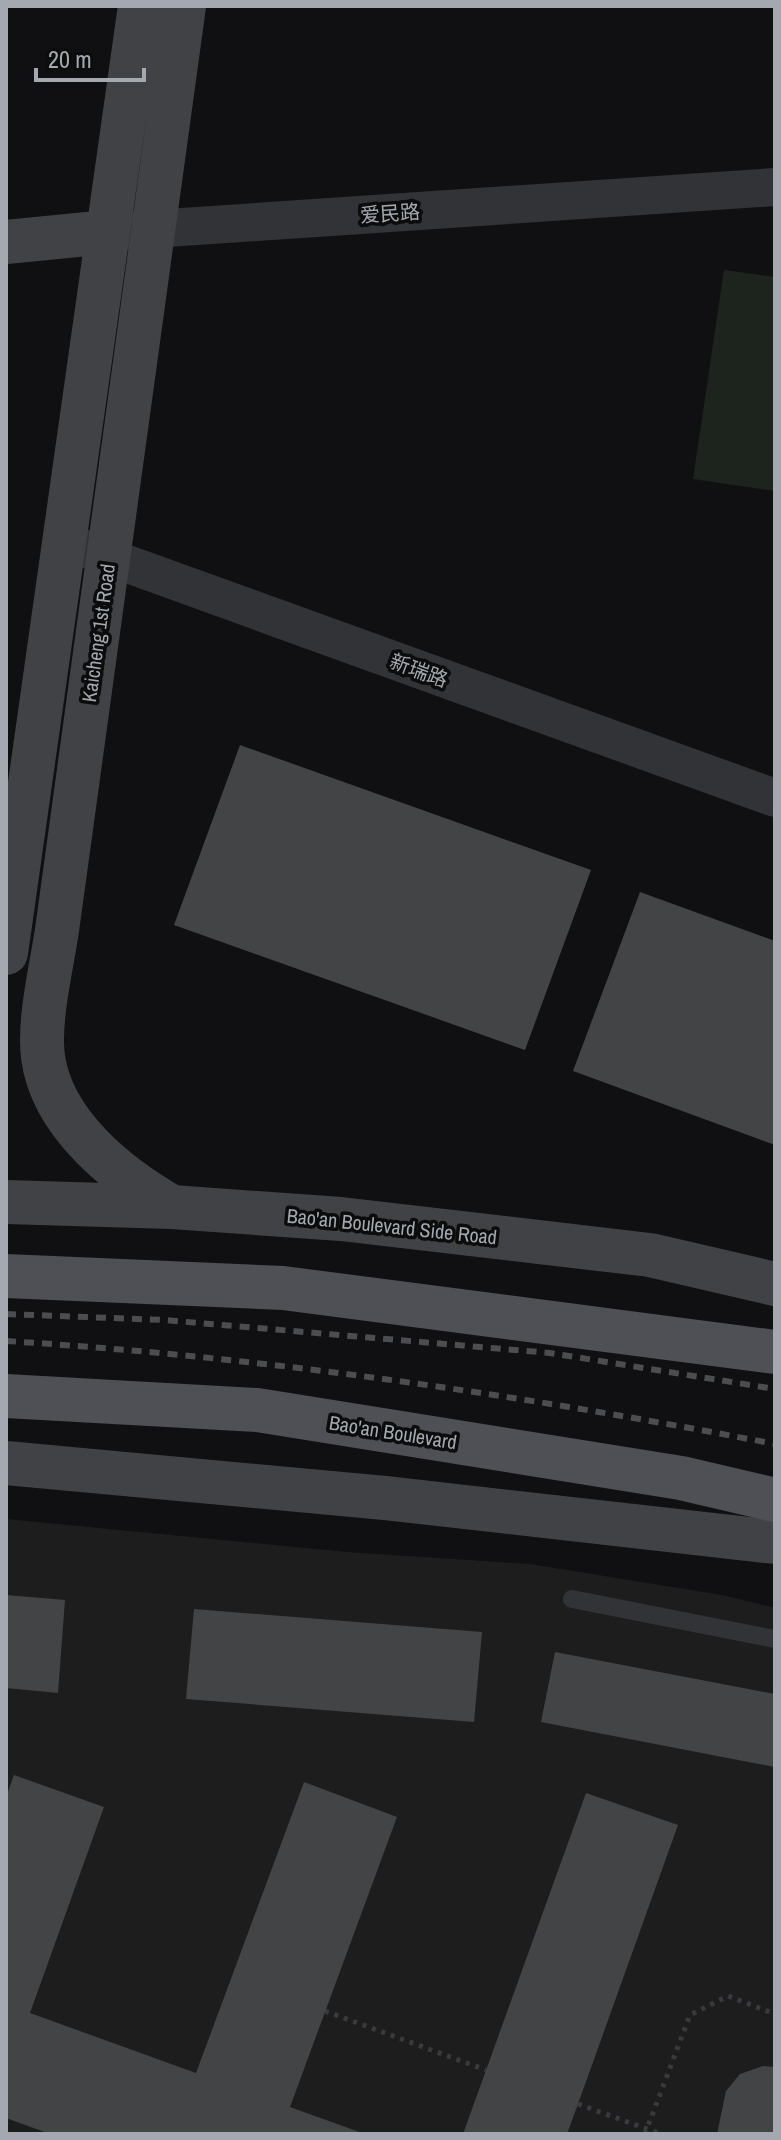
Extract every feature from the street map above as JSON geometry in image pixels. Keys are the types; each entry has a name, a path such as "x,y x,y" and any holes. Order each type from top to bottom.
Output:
{"main road":[{"path":"6,1276 283,1288 775,1352"},
{"name":"Bao'an Boulevard","path":"6,1396 257,1410 681,1478 775,1500"}],"street":[{"path":"6,953 140,6"},
{"name":"Kaicheng 1st Road","path":"172,1207 125,1177 81,1133 50,1083 43,1057 184,6"},
{"name":"爱民路","path":"6,242 154,228 775,187"},
{"name":"新瑞路","path":"64,541 775,798"},
{"name":"Bao'an Boulevard Side Road","path":"6,1202 172,1207 341,1219 650,1255 775,1284"},
{"path":"6,1463 385,1498 775,1542"}],"lane":[{"path":"572,1599 775,1639"}],"path":[{"path":"645,2134 690,2015 728,1996 775,2014"},
{"path":"325,2011 486,2070"},
{"path":"578,2104 661,2134"}],"shaded area":[{"path":"724,270 775,277 775,491 693,479"},
{"path":"6,1519 347,1552 530,1564 722,1595 775,1608 775,2134 6,2134"}],"building":[{"path":"240,745 591,870 525,1050 174,925"},
{"path":"640,892 775,941 775,1145 573,1071"},
{"path":"6,1595 65,1600 58,1693 6,1688"},
{"path":"194,1609 482,1632 474,1722 186,1699"},
{"path":"555,1652 775,1694 775,1767 541,1722"},
{"path":"14,1775 104,1807 30,2013 196,2073 304,1782 397,1817 290,2107 365,2134 50,2134 6,2118 6,1797"},
{"path":"586,1793 678,1825 578,2104 567,2134 463,2134"},
{"path":"763,2066 775,2067 775,2134 717,2134 726,2091 740,2074"}],"railway":[{"path":"6,1314 164,1320 550,1353 775,1389"},
{"path":"6,1341 200,1357 392,1380 584,1409 775,1444"}]}
